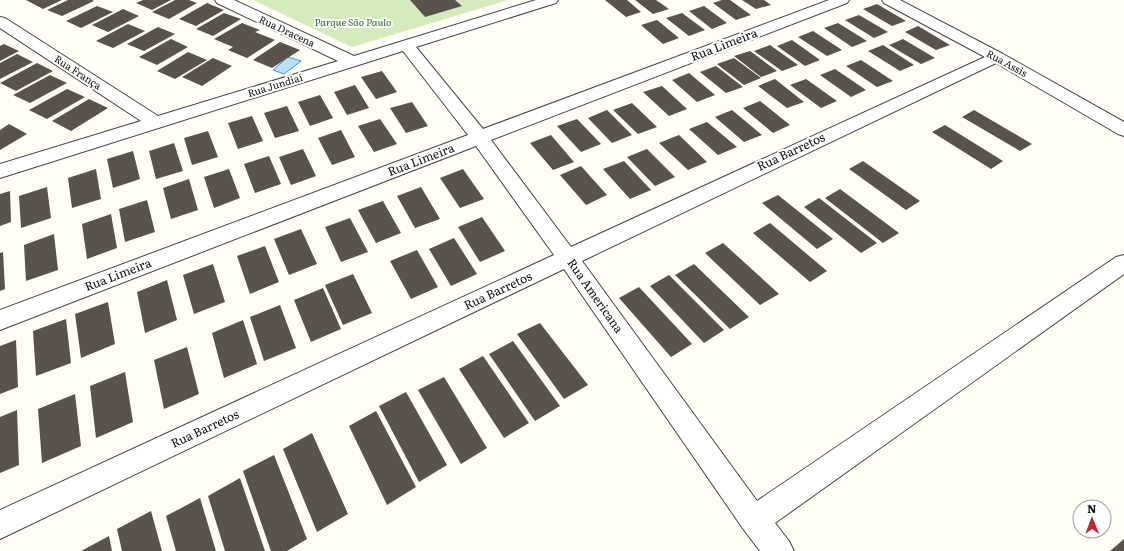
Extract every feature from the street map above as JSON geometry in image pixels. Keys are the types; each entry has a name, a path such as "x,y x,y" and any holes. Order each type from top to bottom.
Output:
{"street":[{"name":"Rua Dracena","path":"222,0 352,62"},
{"name":"Rua Jundiaí","path":"0,171 551,0"},
{"name":"Rua Limeira","path":"0,320 842,0"},
{"name":"Rua Assis","path":"889,0 996,57 1124,130"},
{"name":"Rua França","path":"0,21 156,122"},
{"name":"Rua Americana","path":"406,45 480,138 568,258 754,520 779,551"},
{"name":"Rua Barretos","path":"0,525 996,57"},
{"path":"754,520 1124,263"}],"green space":[{"name":"Parque São Paulo","path":"253,0 508,0 352,47"}],"water":[{"path":"288,57 301,61 284,74 273,70"}],"building":[{"path":"26,0 62,0 43,9"},
{"path":"68,0 94,1 62,16 47,10"},
{"path":"143,0 171,0 152,10 136,3"},
{"path":"175,0 189,0 197,3 169,19 152,12"},
{"path":"410,0 455,0 462,6 425,17"},
{"path":"605,0 627,0 641,12 626,17"},
{"path":"635,0 656,0 669,9 653,14"},
{"path":"722,0 730,0 751,15 736,20 713,3"},
{"path":"742,0 764,0 771,5 756,9"},
{"path":"207,3 224,10 196,26 179,19"},
{"path":"877,4 906,21 892,26 863,9"},
{"path":"97,6 113,12 81,28 66,21"},
{"path":"704,6 727,23 712,29 689,11"},
{"path":"123,9 139,16 108,32 92,25"},
{"path":"224,13 241,19 213,36 196,29"},
{"path":"682,13 705,30 689,36 666,18"},
{"path":"859,15 888,32 874,38 845,20"},
{"path":"657,20 679,38 663,44 641,25"},
{"path":"242,23 260,30 255,32 275,40 247,58 228,50 233,47 214,39"},
{"path":"838,23 867,41 852,47 824,28"},
{"path":"128,24 145,31 113,48 96,41"},
{"path":"918,26 950,45 936,50 905,32"},
{"path":"158,27 175,34 144,51 127,44"},
{"path":"813,31 842,50 827,56 798,37"},
{"path":"171,39 188,47 157,65 139,57"},
{"path":"903,39 935,58 921,64 889,45"},
{"path":"792,40 820,60 805,66 777,46"},
{"path":"280,42 300,50 272,68 253,60"},
{"path":"4,44 19,51 0,61 0,46"},
{"path":"770,45 798,65 782,71 754,51"},
{"path":"883,45 914,65 900,71 868,51"},
{"path":"750,51 777,71 761,77 734,56"},
{"path":"188,52 207,60 175,79 157,71"},
{"path":"17,54 33,62 0,79 0,63"},
{"path":"213,58 232,66 202,86 182,77"},
{"path":"734,58 761,78 744,85 717,64"},
{"path":"861,60 893,81 877,87 846,66"},
{"path":"37,63 53,71 16,91 0,83"},
{"path":"716,66 743,87 726,93 700,72"},
{"path":"835,69 866,90 851,97 820,75"},
{"path":"382,71 397,92 376,99 361,77"},
{"path":"689,73 715,95 697,102 672,80"},
{"path":"50,75 67,83 30,103 13,95"},
{"path":"775,79 804,102 787,108 758,86"},
{"path":"806,79 837,101 821,108 790,85"},
{"path":"355,85 369,108 347,115 334,92"},
{"path":"662,86 687,109 669,116 643,92"},
{"path":"67,89 85,97 47,119 29,110"},
{"path":"320,95 333,118 310,126 298,102"},
{"path":"89,99 108,108 71,131 52,121"},
{"path":"760,101 790,125 773,133 743,108"},
{"path":"412,102 428,126 406,133 390,108"},
{"path":"632,103 657,127 638,134 613,110"},
{"path":"287,106 299,131 275,138 264,113"},
{"path":"607,110 632,135 612,143 588,118"},
{"path":"732,110 762,135 744,142 715,117"},
{"path":"974,110 1032,144 1020,151 962,117"},
{"path":"252,116 263,141 238,149 228,123"},
{"path":"380,119 397,144 374,152 358,126"},
{"path":"577,119 601,144 581,152 557,126"},
{"path":"707,122 737,147 718,155 689,129"},
{"path":"9,124 27,134 0,150 0,130"},
{"path":"945,125 1003,161 991,169 932,132"},
{"path":"341,130 355,157 332,165 318,138"},
{"path":"208,131 218,157 192,165 184,138"},
{"path":"551,135 574,162 553,170 530,143"},
{"path":"679,135 707,162 688,170 659,143"},
{"path":"174,143 183,171 156,179 149,151"},
{"path":"303,149 316,176 291,185 279,157"},
{"path":"647,149 675,177 655,186 627,157"},
{"path":"133,151 140,179 113,188 107,159"},
{"path":"269,156 281,184 255,193 244,164"},
{"path":"624,161 651,190 630,199 603,169"},
{"path":"863,161 920,201 906,210 849,169"},
{"path":"581,166 607,195 586,205 560,175"},
{"path":"96,169 101,199 72,208 68,178"},
{"path":"229,169 240,198 214,208 204,177"},
{"path":"463,169 484,199 460,208 440,178"},
{"path":"189,179 198,210 171,219 163,188"},
{"path":"47,187 51,218 21,228 19,196"},
{"path":"421,187 440,219 415,228 397,196"},
{"path":"840,189 899,233 883,243 825,198"},
{"path":"10,191 11,222 0,226 0,194"},
{"path":"778,195 833,239 817,249 762,203"},
{"path":"819,198 877,243 861,253 804,207"},
{"path":"147,200 155,232 125,242 119,209"},
{"path":"383,201 401,233 376,243 358,210"},
{"path":"111,214 117,248 87,259 82,224"},
{"path":"482,217 505,251 480,262 458,227"},
{"path":"350,218 368,252 341,262 325,227"},
{"path":"770,223 827,271 810,282 753,233"},
{"path":"301,229 317,264 289,275 274,239"},
{"path":"54,234 58,270 26,281 24,245"},
{"path":"454,238 477,274 451,286 429,249"},
{"path":"723,243 779,294 760,305 705,253"},
{"path":"265,246 279,282 250,294 237,256"},
{"path":"417,250 438,287 411,299 390,261"},
{"path":"3,252 5,289 0,291 0,253"},
{"path":"213,264 225,302 194,314 183,275"},
{"path":"694,264 749,317 730,329 675,275"},
{"path":"353,274 372,313 343,325 325,285"},
{"path":"669,275 724,330 704,343 650,286"},
{"path":"167,280 177,320 145,333 137,292"},
{"path":"639,287 692,344 671,357 619,298"},
{"path":"323,288 341,329 311,342 294,300"},
{"path":"108,302 115,344 81,358 75,314"},
{"path":"280,305 296,348 264,361 250,317"},
{"path":"66,319 71,363 36,376 33,331"},
{"path":"243,320 257,364 224,378 212,333"},
{"path":"540,323 588,385 564,399 517,334"},
{"path":"16,340 18,387 0,394 0,346"},
{"path":"513,341 560,406 535,421 489,354"},
{"path":"187,347 199,394 164,409 154,360"},
{"path":"483,356 529,423 504,438 459,369"},
{"path":"125,372 133,422 96,438 90,386"},
{"path":"444,377 487,448 461,464 418,390"},
{"path":"406,392 447,465 419,482 379,406"},
{"path":"75,394 81,446 42,463 38,409"},
{"path":"17,410 19,465 0,473 0,417"},
{"path":"376,411 416,487 387,505 349,426"},
{"path":"312,433 348,514 317,532 283,449"},
{"path":"274,455 307,539 287,551 271,551 243,471"},
{"path":"240,478 265,551 225,551 208,496"},
{"path":"200,498 216,551 176,551 166,516"},
{"path":"151,511 162,551 122,551 117,529"},
{"path":"109,536 112,551 81,551"},
{"path":"1124,539 1124,551 1110,551"}]}
